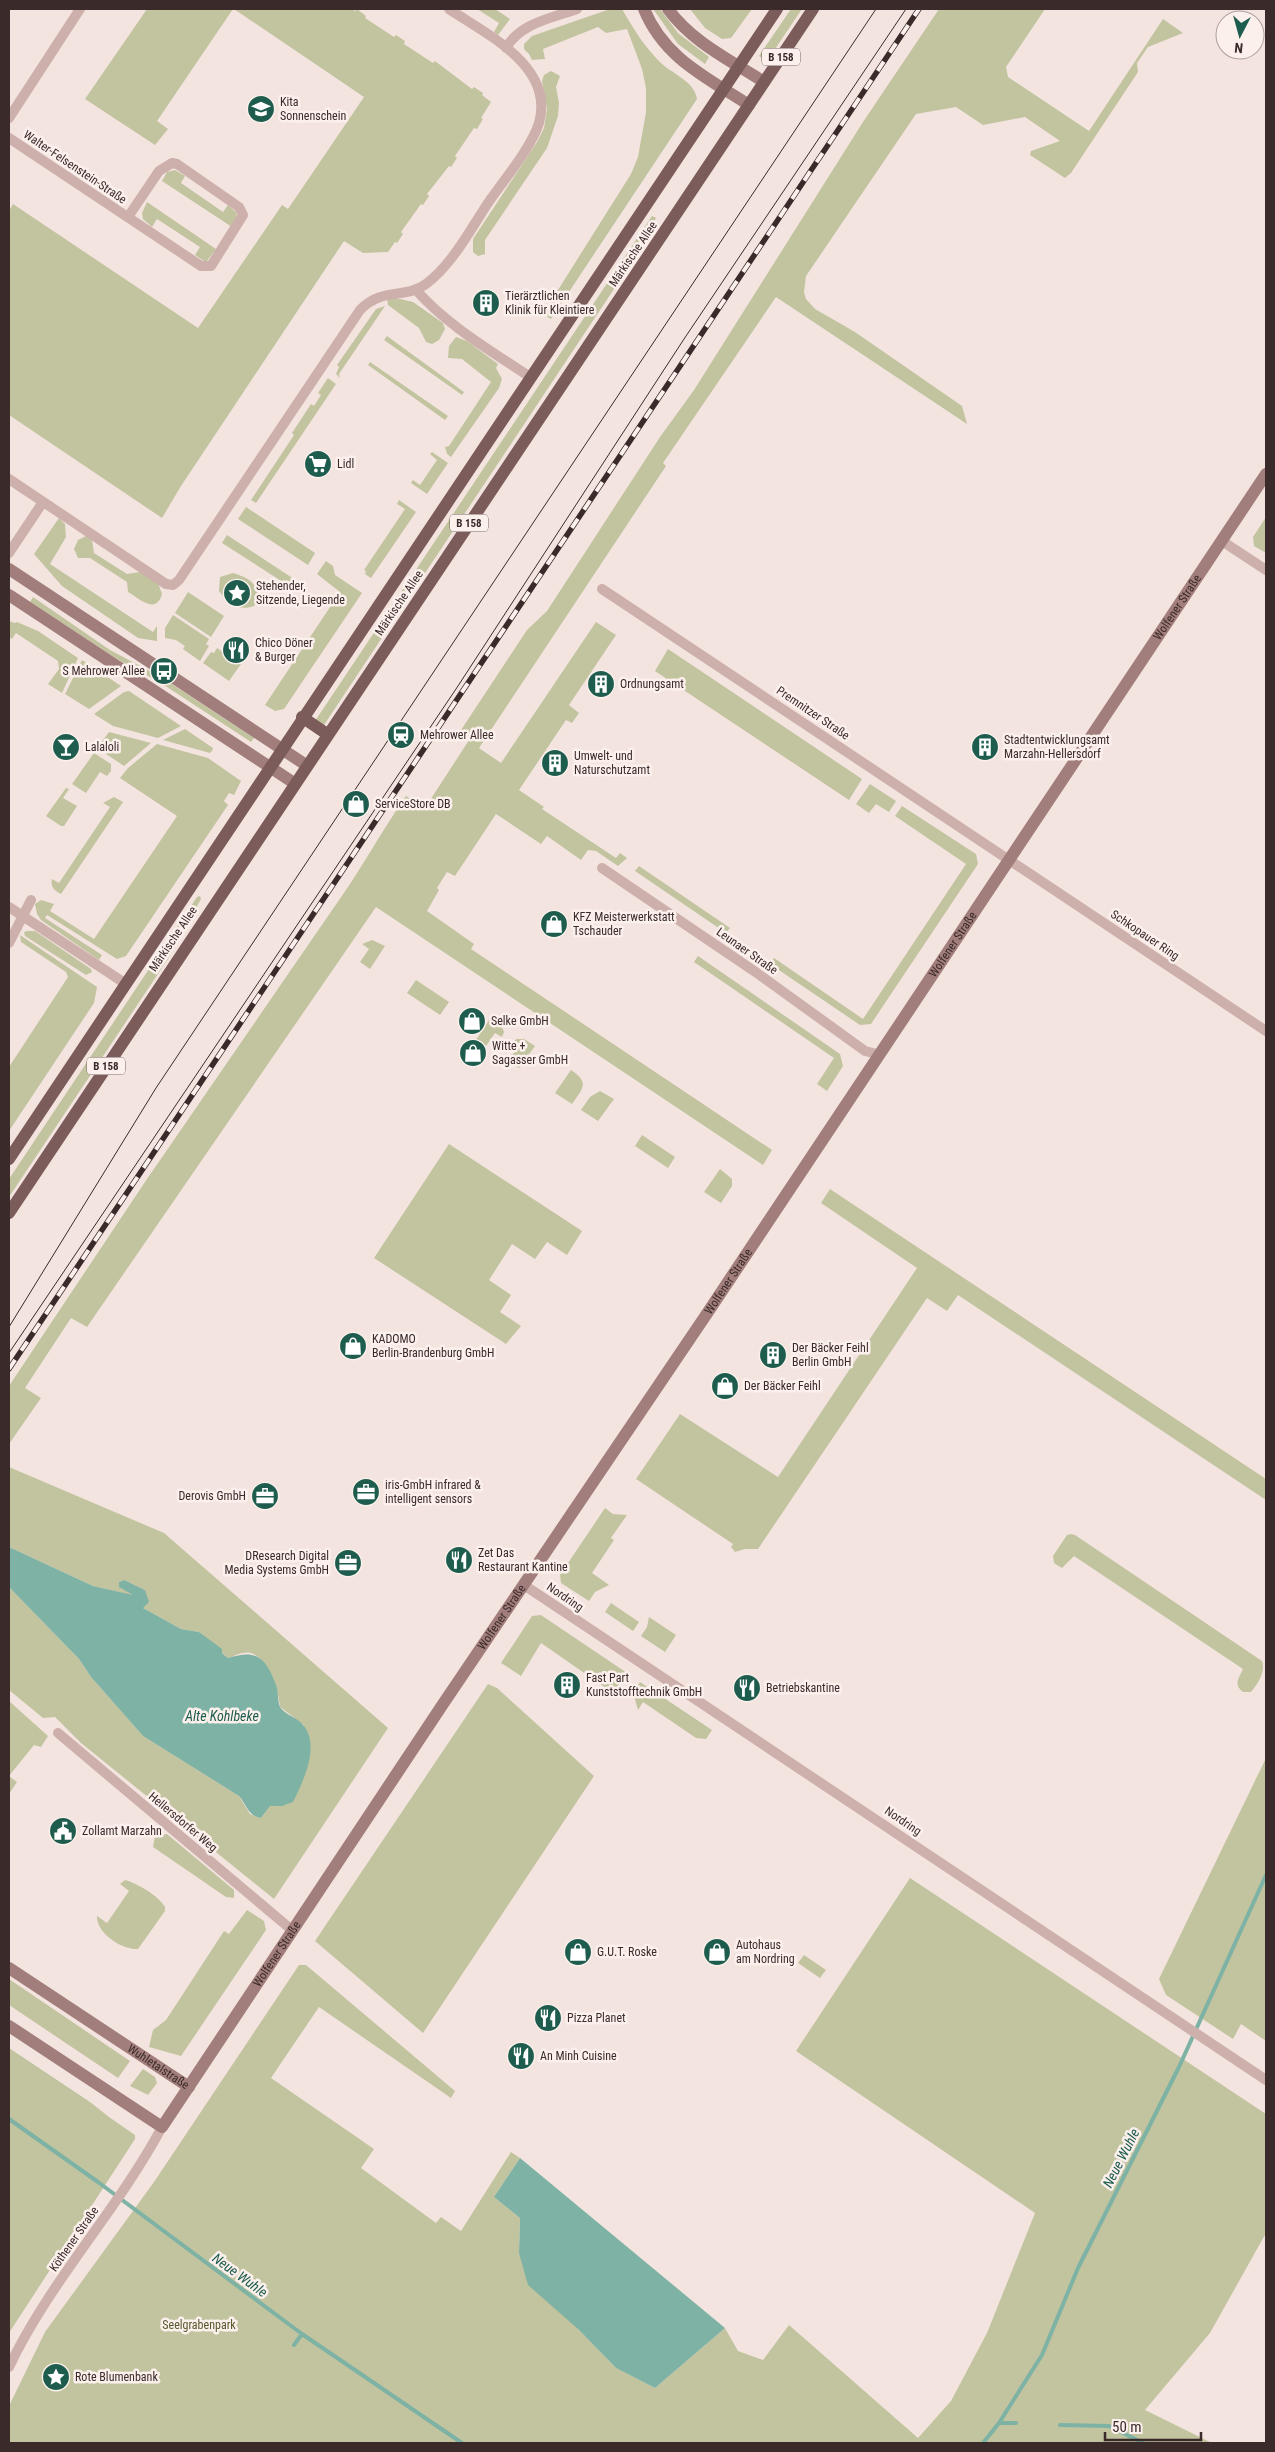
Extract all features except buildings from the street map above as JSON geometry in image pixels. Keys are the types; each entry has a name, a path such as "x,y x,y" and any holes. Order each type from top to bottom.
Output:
{"main road":[{"name":"Märkische Allee","path":"9,1159 302,717 778,9"},
{"name":"Märkische Allee","path":"9,1213 306,765 813,9"},
{"path":"302,717 327,734"}],"street":[{"path":"9,118 80,9"},
{"path":"9,479 155,577 173,586 201,550 360,310 368,302 383,295 416,290 440,273 519,159 538,124 540,110 538,93 525,63 449,9"},
{"path":"506,48 516,34 526,27 577,9"},
{"path":"644,9 666,46 686,65 748,105"},
{"path":"668,9 686,30 764,82"},
{"name":"Walter-Felsenstein-Straße","path":"9,138 201,266 211,266 243,215 239,207 177,164 172,163 159,171 128,217"},
{"path":"416,290 432,308 530,377"},
{"name":"Wolfener Straße","path":"189,2087 1266,474"},
{"path":"9,553 43,502"},
{"path":"1222,541 1266,570"},
{"path":"9,569 306,765"},
{"name":"Premnitzer Straße","path":"602,589 1010,859"},
{"path":"9,595 294,783"},
{"name":"Schkopauer Ring","path":"1010,859 1266,1031"},
{"name":"Leunaer Straße","path":"602,868 757,973 865,1051 878,1054"},
{"path":"9,943 24,917 31,900"},
{"path":"9,907 126,984"},
{"name":"Nordring","path":"524,1585 1266,2080"},
{"name":"Hellersdorfer Weg","path":"58,1733 293,1931"},
{"name":"Wuhletalstraße","path":"9,1968 189,2087 162,2127"},
{"path":"9,2026 162,2127"},
{"name":"Köthener Straße","path":"9,2367 33,2322 104,2220 162,2127"}],"green space":[{"path":"147,9 233,9 157,121 168,129 155,145 85,99"},
{"path":"234,9 352,9 355,11 357,9 366,16 365,18 394,37 396,35 405,41 404,44 433,63 435,61 472,89 474,87 483,93 482,95 491,102 481,118 483,119 477,129 474,128 455,156 457,158 451,167 449,166 427,194 429,196 423,205 421,204 401,232 403,234 397,243 395,242 388,252 363,253 344,241 181,486 162,518 9,415 9,211 13,204 198,328 282,205 288,209 364,97"},
{"path":"477,9 495,9 510,19 498,35 494,32 499,23"},
{"path":"610,9 622,9 650,51 662,64 688,83 697,99 551,319 538,311 546,309 631,174 638,157 646,112 646,88 642,69 627,29 606,33 598,27 543,49 545,59 532,60 524,49 524,44 532,36"},
{"path":"653,9 660,9 678,33 709,57 705,64 678,44"},
{"path":"690,9 752,9 731,38 722,39 705,28"},
{"path":"791,9 802,9 767,61 759,56"},
{"path":"939,9 1045,9 1006,67 1008,77 1089,131 1163,19 1183,33 1148,47 1137,63 1138,72 1071,173 1065,178 1030,155 1031,151 1060,141 1025,117 983,125 956,107 916,114 806,276 804,292 806,299 815,309 855,332 962,406 967,424 776,297 663,463 666,466 479,748 501,763 596,622 616,635 569,705 579,713 572,723 566,720 519,790 544,807 542,809 616,858 620,853 627,858 618,866 596,851 588,850 581,860 547,836 541,844 496,814 455,876 447,872 437,888 439,890 427,911 474,944 471,949 772,1150 763,1165 376,907 87,1327 71,1318 25,1388 41,1398 9,1444 9,1386 147,1179 348,887 406,796 425,808 471,737 461,730 527,630 547,611 660,437 694,390 863,122"},
{"path":"551,71 560,76 556,87 559,103 558,116 547,148 485,240 485,254 478,256 473,252 473,239 537,142 544,128 547,109 542,81 544,75"},
{"path":"175,170 185,176 181,183 223,212 228,205 236,212 237,217 232,227 162,181 167,172"},
{"path":"147,202 216,249 207,261 195,255 200,247 157,219 152,227 143,219 142,213"},
{"path":"652,216 656,218 624,274 324,725 315,721"},
{"path":"396,298 413,302 443,323 445,329 439,340 432,344 426,342 419,328 388,305 387,299"},
{"path":"385,306 339,374 340,378 336,374 339,367 337,365 376,309"},
{"path":"387,336 464,392 462,395 384,340"},
{"path":"456,337 467,341 498,364 496,368 502,379 499,388 451,457 447,454 445,447 449,446 491,382 462,359 448,358 449,346"},
{"path":"370,362 448,416 445,420 368,365"},
{"path":"328,378 336,384 256,503 251,500 294,435 292,433 311,404 314,406 321,395 318,393"},
{"path":"432,452 448,463 427,494 411,483 413,480 420,485 437,460 430,454"},
{"path":"399,500 416,512 371,578 365,574 366,571 364,570 405,509 397,504"},
{"path":"246,507 315,553 308,565 238,519"},
{"path":"1266,517 1266,553 1254,546 1253,537"},
{"path":"59,518 65,524 66,537 50,564 153,632 157,626 157,641 138,638 62,586 34,554"},
{"path":"227,535 297,581 292,588 222,543"},
{"path":"86,536 92,540 94,553 127,574 140,572 158,583 162,594 156,604 147,604 128,592 127,582 90,558 78,558 74,549 78,540"},
{"path":"326,561 333,566 335,575 362,593 284,709 275,711 265,705 340,592 317,574"},
{"path":"233,573 248,579 255,585 258,600 254,606 249,608 238,607 226,599 219,591 220,577"},
{"path":"188,592 224,616 211,637 175,613"},
{"path":"33,597 110,650 161,677 254,738 251,742 161,683 122,662 30,602"},
{"path":"173,615 209,639 206,644 209,646 200,661 183,649 185,646 176,640 165,638 165,628"},
{"path":"9,621 17,622 38,631 78,658 62,693 48,684 59,669 58,661 16,633 12,639 9,637"},
{"path":"217,648 241,664 229,681 203,663 211,652 214,653"},
{"path":"668,649 862,779 849,800 655,671"},
{"path":"82,660 121,686 89,709 65,694"},
{"path":"129,691 181,726 158,738 113,726 94,714 124,692"},
{"path":"185,729 213,748 212,751 210,753 163,740"},
{"path":"109,732 151,743 124,766 97,748"},
{"path":"157,744 208,758 241,781 234,795 229,793 224,801 228,805 126,956 117,959 47,915 45,918 102,955 99,960 41,920 37,914 35,904 41,900 54,904 50,911 94,939 177,816 120,778 128,768"},
{"path":"94,753 111,764 111,771 107,776 100,772 86,793 72,784"},
{"path":"870,784 896,801 889,812 876,804 869,813 856,804"},
{"path":"66,788 69,789 63,798 77,806 64,826 61,826 46,816"},
{"path":"114,797 123,802 61,894 59,893 52,886 52,879 59,883 110,807 103,803"},
{"path":"902,806 976,854 978,864 871,1024 860,1025 770,964 774,958 863,1019 966,864 895,816"},
{"path":"639,866 730,928 726,933 635,871"},
{"path":"200,896 201,899 168,959 9,1197 9,1179 197,897"},
{"path":"35,931 91,969 92,972 86,975 25,936 24,932"},
{"path":"20,935 97,987 94,1003 9,1131 9,1067 68,977 66,972 21,942"},
{"path":"372,940 385,946 370,969 360,962 369,949 362,944"},
{"path":"698,956 840,1054 843,1066 827,1091 817,1084 834,1058 694,962"},
{"path":"416,980 449,1002 440,1015 407,993"},
{"path":"491,1017 500,1023 504,1032 502,1037 495,1033 486,1046 476,1040"},
{"path":"517,1039 524,1039 535,1046 519,1068 508,1061 517,1048 510,1043"},
{"path":"571,1070 583,1082 582,1090 572,1104 555,1093"},
{"path":"600,1091 614,1099 598,1121 581,1110 590,1097"},
{"path":"642,1135 675,1157 668,1168 635,1146"},
{"path":"449,1144 582,1231 567,1255 547,1242 535,1259 512,1244 489,1280 511,1295 500,1312 521,1326 506,1344 374,1258"},
{"path":"720,1169 732,1179 732,1186 721,1203 704,1192"},
{"path":"830,1189 1266,1479 1266,1500 958,1295 947,1311 927,1298 758,1549 745,1549 735,1552 731,1547 733,1544 636,1479 680,1414 778,1477 917,1268 821,1203"},
{"path":"9,1467 164,1533 388,1728 274,1899 81,1743 55,1717 43,1718 9,1690 9,1587 79,1659 91,1677 143,1736 239,1796 250,1814 261,1818 270,1806 282,1806 304,1725 280,1707 272,1676 263,1661 257,1656 245,1653 228,1658 199,1632 181,1629 143,1608 145,1590 124,1580 119,1582 136,1596 93,1586 9,1547"},
{"path":"605,1508 613,1514 627,1515 611,1538 614,1540 592,1573 609,1585 595,1592 589,1601 561,1583 560,1575"},
{"path":"1071,1534 1262,1661 1262,1673 1251,1692 1243,1692 1238,1686 1243,1669 1074,1556 1062,1568 1054,1563 1053,1556 1067,1535"},
{"path":"611,1603 639,1622 633,1631 605,1612"},
{"path":"541,1615 627,1673 613,1693 541,1643 521,1676 501,1663 532,1616"},
{"path":"649,1617 676,1635 665,1652 641,1636 647,1627"},
{"path":"640,1682 712,1730 706,1739 696,1738 643,1702 638,1710 633,1692"},
{"path":"488,1684 497,1688 594,1776 423,2033 315,1941"},
{"path":"9,1701 48,1736 41,1747 34,1745 9,1776"},
{"path":"1266,1758 1266,2041 1241,2024 1233,2039 1166,1995 1159,1979"},
{"path":"9,1776 17,1782 9,1794"},
{"path":"167,1834 234,1890 234,1898 226,1897 153,1847 155,1836"},
{"name":"Seelgrabenpark","path":"910,1878 1266,2114 1266,2233 1210,2333 1145,2410 1212,2443 9,2443 9,2406 45,2332 154,2182 299,1965 306,1965 455,2091 451,2098 319,2007 271,2078 374,2149 361,2168 436,2223 441,2217 461,2231 511,2152 520,2158 494,2197 520,2218 519,2253 578,2329 616,2368 655,2388 725,2328 738,2351 763,2360 789,2325 918,2438 951,2401 987,2333 1035,2213 796,2051"},
{"path":"125,1880 147,1890 165,1907 165,1911 138,1949 125,1947 111,1939 105,1934 98,1922 97,1916 107,1923 129,1891 120,1884"},
{"path":"247,1910 264,1921 266,1930 181,2056 149,2047 153,2030 166,2020 224,1931 229,1934"},
{"path":"804,1955 826,1970 820,1978 798,1963"},
{"path":"9,1979 130,2061 118,2078 9,2005"},
{"path":"9,2048 90,2102 135,2135 135,2139 9,2333"},
{"path":"143,2069 155,2077 157,2083 148,2095 130,2086"}],"water":[{"name":"Alte Kohlbeke","path":"9,1547 93,1586 133,1595 119,1587 119,1582 124,1580 145,1590 149,1602 143,1608 181,1629 199,1632 222,1649 222,1653 228,1658 247,1654 260,1658 273,1678 277,1688 280,1707 302,1723 309,1734 310,1754 308,1764 293,1802 282,1806 270,1806 261,1818 257,1817 250,1813 239,1796 143,1736 91,1677 79,1659 9,1587"},
{"path":"520,2158 725,2328 655,2388 616,2368 578,2329 528,2285 519,2253 520,2218 494,2197"}],"waterway":[{"name":"Neue Wuhle","path":"983,2443 999,2423 1042,2355 1078,2268 1179,2067 1266,1875"},
{"name":"Neue Wuhle","path":"9,2119 98,2182 302,2334 462,2443"},
{"path":"294,2345 302,2334"},
{"path":"999,2423 1016,2423"},
{"path":"1060,2425 1109,2426 1143,2443"}],"tram line":[{"path":"9,1327 156,1088 876,9"},
{"path":"9,1353 456,689 684,339 906,9"}],"railway":[{"path":"9,1369 919,9"}],"place":[{"name":"Kita Sonnenschein","path":"261,109"},
{"name":"Tierärztlichen Klinik für Kleintiere","path":"486,303"},
{"name":"Lidl","path":"318,464"},
{"name":"Stehender, Sitzende, Liegende","path":"237,593"},
{"name":"Chico Döner & Burger","path":"236,650"},
{"name":"S Mehrower Allee","path":"164,671"},
{"name":"Ordnungsamt","path":"601,684"},
{"name":"Mehrower Allee","path":"401,735"},
{"name":"Lalaloli","path":"66,747"},
{"name":"Stadtentwicklungsamt Marzahn-Hellersdorf","path":"985,747"},
{"name":"Umwelt- und Naturschutzamt","path":"555,763"},
{"name":"ServiceStore DB","path":"356,804"},
{"name":"KFZ Meisterwerkstatt Tschauder","path":"554,924"},
{"name":"Selke GmbH","path":"472,1021"},
{"name":"Witte + Sagasser GmbH","path":"473,1053"},
{"name":"KADOMO Berlin-Brandenburg GmbH","path":"353,1346"},
{"name":"Der Bäcker Feihl Berlin GmbH","path":"773,1355"},
{"name":"Der Bäcker Feihl","path":"725,1386"},
{"name":"iris-GmbH infrared & intelligent sensors","path":"366,1492"},
{"name":"Derovis GmbH","path":"265,1496"},
{"name":"Zet Das Restaurant Kantine","path":"459,1560"},
{"name":"DResearch Digital Media Systems GmbH","path":"348,1563"},
{"name":"Fast Part Kunststofftechnik GmbH","path":"567,1685"},
{"name":"Betriebskantine","path":"747,1688"},
{"name":"Zollamt Marzahn","path":"63,1831"},
{"name":"G.U.T. Roske","path":"578,1952"},
{"name":"Autohaus am Nordring","path":"717,1952"},
{"name":"Pizza Planet","path":"548,2018"},
{"name":"An Minh Cuisine","path":"521,2056"},
{"name":"Rote Blumenbank","path":"56,2377"}]}
